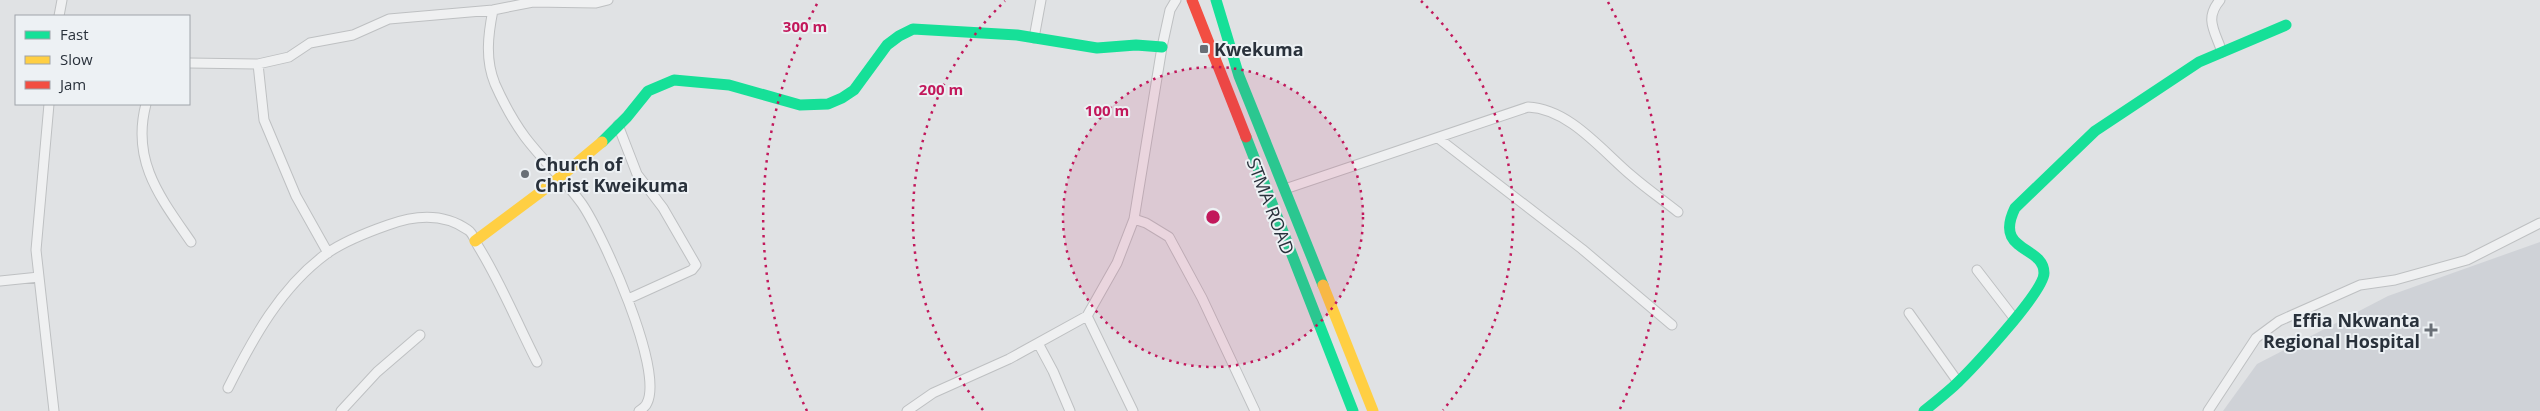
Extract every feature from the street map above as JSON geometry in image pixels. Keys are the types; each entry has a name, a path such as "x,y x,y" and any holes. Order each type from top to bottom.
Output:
{"street":[{"path":"59,15 62,0"},
{"path":"190,63 258,64 289,57 310,43 353,35 389,20 493,10 533,2 596,3 608,0"},
{"path":"1034,38 1041,0"},
{"path":"907,411 932,393 1002,362 1087,316 1117,263 1134,219 1162,47 1170,10 1176,0"},
{"name":"STMA ROAD","path":"1192,0 1353,411"},
{"name":"STMA ROAD","path":"1216,0 1240,76 1372,411"},
{"path":"2220,0 2212,10 2211,20 2222,52"},
{"path":"493,10 488,44 490,67 495,84 525,138 560,176 582,204 604,242 628,299 646,366 650,391 647,404 639,411"},
{"path":"1924,411 1958,382 2025,306 2044,275 2042,267 2012,238 2007,224 2015,208 2095,132 2199,62 2286,25"},
{"path":"475,241 560,176 618,126 646,92 674,80 692,80 758,91 802,107 828,104 856,88 864,80 881,50 903,32 913,29 1017,34 1097,48 1136,45 1162,47"},
{"path":"258,64 264,120 296,196 328,253"},
{"path":"49,105 36,250 54,411"},
{"path":"146,105 141,123 142,156 162,200 191,242"},
{"path":"1285,189 1528,107 1543,108 1575,126 1633,177 1678,212"},
{"path":"618,126 637,174 663,208 696,265 696,268 628,299"},
{"path":"1438,138 1582,249 1672,325"},
{"path":"228,388 245,354 271,312 304,273 328,253 366,233 404,219 438,217 470,231 491,267 537,362"},
{"path":"1134,219 1146,223 1169,238 1202,298 1255,411"},
{"path":"2208,411 2256,338 2280,321 2360,285 2395,280 2467,260 2540,223"},
{"path":"1976,270 2014,318"},
{"path":"0,281 39,277"},
{"path":"1908,313 1958,382"},
{"path":"1087,316 1133,411"},
{"path":"341,411 377,372 420,335"},
{"path":"1038,343 1053,371 1070,411"}],"shaded area":[{"name":"Effia Nkwanta Regional Hospital","path":"2540,242 2540,411 2223,411 2257,364 2388,296"}],"traffic: fast":[{"path":"1216,0 1239,76 1323,285"},
{"path":"1924,411 1954,386 1990,349 2020,313 2041,283 2044,273 2042,264 2036,257 2021,247 2010,233 2010,223 2015,208 2095,131 2199,62 2286,25"},
{"path":"602,142 627,117 648,91 674,80 729,85 800,105 828,104 854,90 887,45 913,29 1017,35 1097,48 1136,45 1162,47"},
{"path":"1246,137 1353,411"}],"traffic: slow":[{"path":"475,241 554,182 602,142"},
{"path":"1323,285 1373,411"}],"traffic: jam":[{"path":"1192,0 1246,137"}],"place":[{"name":"Kwekuma","path":"1204,49"},
{"name":"Church of Christ Kweikuma","path":"525,174"},
{"name":"Effia Nkwanta Regional Hospital","path":"2431,330"}]}
